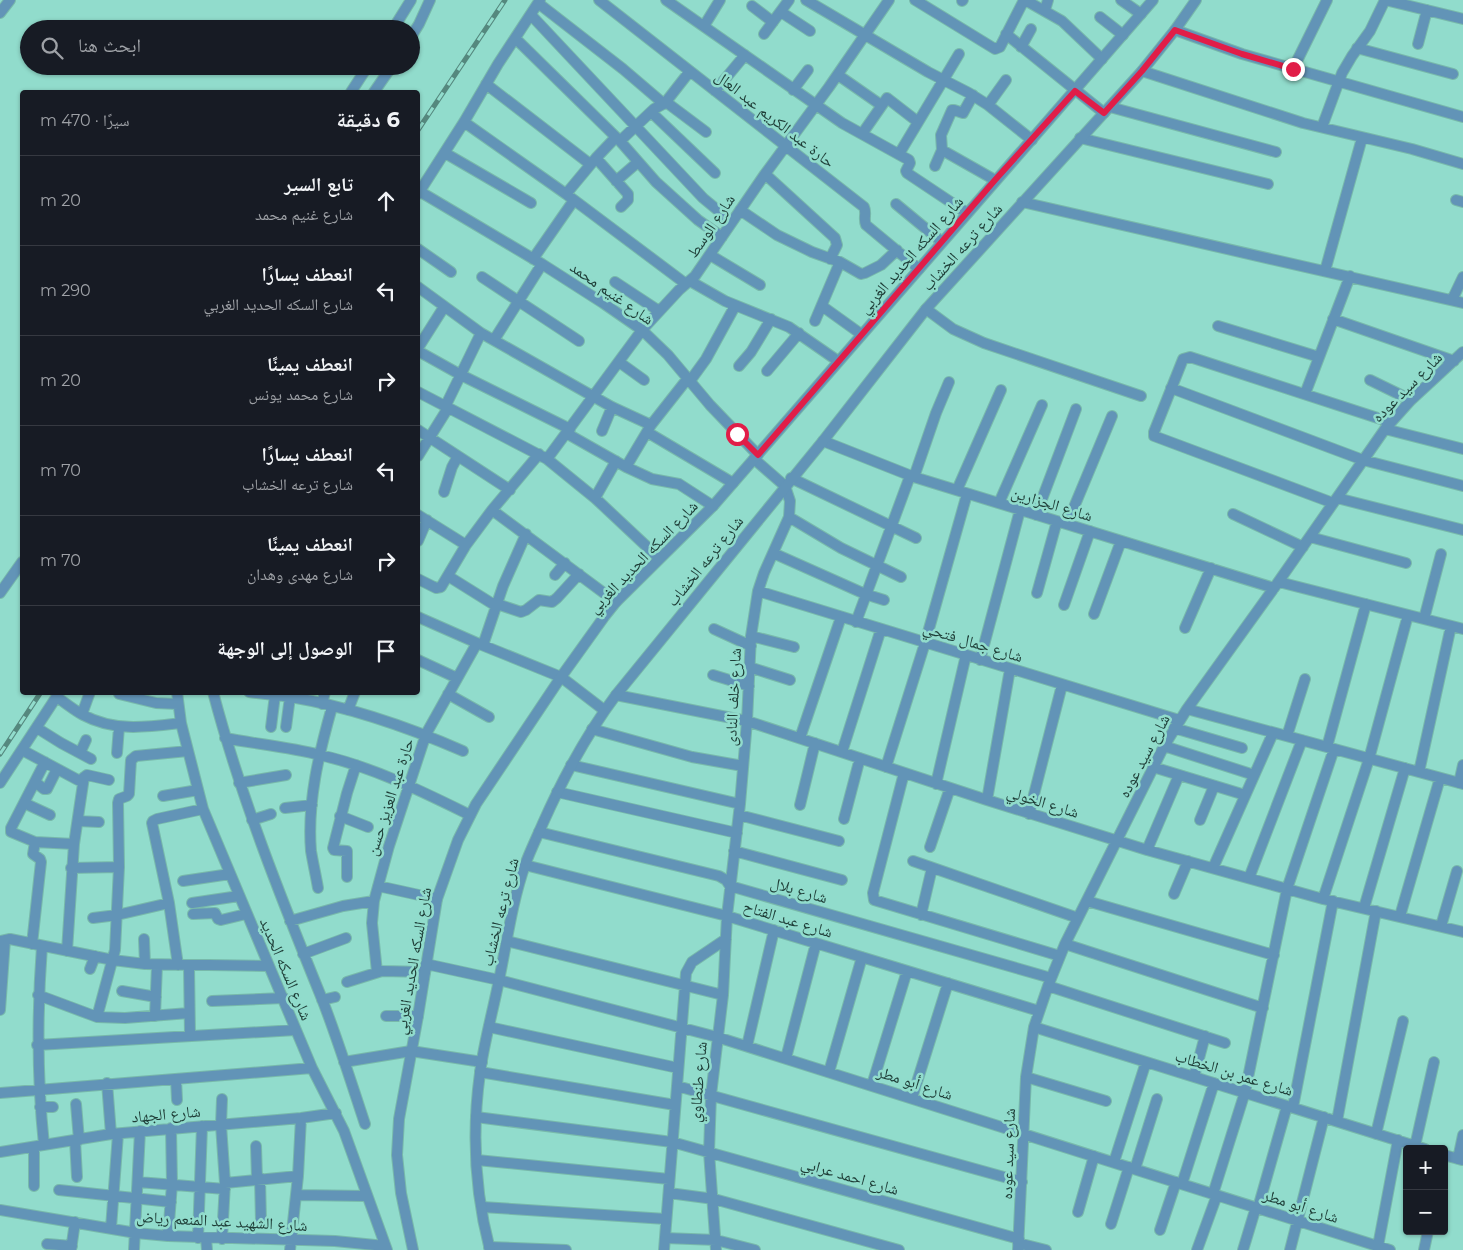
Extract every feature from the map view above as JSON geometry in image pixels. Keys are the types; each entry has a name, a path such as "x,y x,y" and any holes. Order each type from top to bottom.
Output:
{"street":[{"path":"0,13 10,0"},
{"path":"399,20 411,0"},
{"path":"420,22 430,0"},
{"name":"حارة عبد الكريم عبد العال","path":"598,0 864,207 866,211 866,225 919,269"},
{"path":"666,0 793,90 862,134 910,161 906,169 908,173 967,213"},
{"path":"704,26 720,0"},
{"path":"764,34 789,0"},
{"path":"806,0 973,95 1032,140"},
{"name":"شارع الوسط","path":"420,580 436,588 441,587 466,545 492,510 568,431 642,330 688,282 710,255 765,174 838,75 889,0"},
{"path":"915,0 993,48 998,48 1024,0 1047,5 1102,59"},
{"path":"1120,0 1142,14"},
{"name":"شارع السكه الحديد الغربي","path":"413,1250 401,1193 397,1155 399,1118 418,1016 436,899 448,864 476,804 561,677 616,602 713,506 1153,0"},
{"name":"شارع ترعه الخشاب","path":"490,1249 476,1160 476,1117 481,1067 514,904 525,865 571,765 604,710 823,441 926,310 1142,71 1196,0"},
{"path":"1293,69 1327,0"},
{"path":"1322,127 1338,82 1357,48 1370,31 1385,0 1424,6 1463,19"},
{"path":"420,189 445,153 486,84 539,2 665,103 706,132"},
{"path":"752,6 773,22"},
{"path":"1418,44 1424,6"},
{"path":"781,12 810,31"},
{"path":"531,15 703,198 732,222"},
{"path":"1100,17 1123,35"},
{"path":"1022,47 1032,29"},
{"path":"1175,30 1242,54 1463,117"},
{"path":"1006,34 1075,91 1107,110 1276,152"},
{"path":"515,38 618,139 656,182 698,220 722,237"},
{"path":"1357,48 1453,74"},
{"path":"899,154 959,54"},
{"path":"715,91 745,55"},
{"path":"793,90 808,70"},
{"path":"494,340 518,301 570,197 593,161 651,112 665,103 690,71"},
{"path":"1142,71 1299,122 1463,164"},
{"path":"352,90 362,75"},
{"path":"375,90 386,75"},
{"path":"838,75 881,105"},
{"path":"988,105 1006,80"},
{"path":"486,84 593,161 616,180 629,197 621,207"},
{"path":"935,166 942,150 940,136 952,110 963,113 973,95"},
{"path":"862,134 887,98 918,122"},
{"path":"651,112 715,173"},
{"path":"464,122 688,282 735,306 771,319 799,333 838,361"},
{"path":"1080,138 1268,184"},
{"path":"1325,271 1362,138"},
{"path":"942,150 995,180"},
{"path":"445,153 531,204"},
{"path":"616,180 638,162"},
{"path":"765,174 835,238 837,244 835,260 822,306 815,321"},
{"name":"شارع غنيم محمد","path":"420,193 537,261 642,330 668,355 756,457 788,482 916,538"},
{"path":"1022,202 1463,303"},
{"path":"896,204 942,242"},
{"path":"740,210 777,235 863,274 881,265 897,250"},
{"path":"420,250 451,272"},
{"path":"710,255 760,285"},
{"path":"482,276 579,342"},
{"path":"1305,394 1350,276"},
{"path":"1452,300 1463,277"},
{"path":"615,282 659,311"},
{"path":"420,289 481,333 649,428 733,483"},
{"path":"626,467 649,428 706,359 735,306"},
{"path":"822,306 861,334"},
{"path":"420,346 444,307"},
{"path":"926,310 953,329 984,343 1141,396"},
{"path":"739,366 751,352 771,319"},
{"path":"1334,319 1459,357"},
{"path":"1218,326 1319,357"},
{"path":"420,453 447,408 481,333"},
{"path":"767,371 799,333"},
{"path":"420,350 461,375 568,431 626,467 652,479 679,484 713,506"},
{"path":"1463,449 1387,426 1305,394 1188,357 1183,359 1153,434 1156,437 1335,500 1463,530"},
{"name":"شارع سيد عوده","path":"1018,1244 1026,1077 1034,1026 1049,982 1078,918 1164,746 1187,709 1277,585 1387,426 1411,400 1459,357"},
{"path":"619,362 644,380"},
{"path":"1370,380 1411,400"},
{"path":"856,622 891,526 950,382"},
{"path":"1171,388 1363,460 1463,486"},
{"path":"956,490 1001,390"},
{"path":"420,393 543,457 595,498 659,558"},
{"path":"999,503 1042,405"},
{"path":"602,431 612,407"},
{"path":"1036,515 1076,409"},
{"path":"1038,593 1062,523 1112,416"},
{"path":"420,431 510,490"},
{"name":"شارع الجزارين","path":"823,441 912,477 1211,568 1463,629"},
{"path":"444,492 452,467 458,456"},
{"path":"595,498 616,461"},
{"name":"شارع خلف النادى","path":"727,916 744,766 751,641 758,591 789,517 788,482"},
{"path":"886,767 925,643 967,494"},
{"path":"492,510 616,602"},
{"path":"980,660 1020,510"},
{"path":"1233,514 1303,547"},
{"path":"420,516 466,545"},
{"path":"789,517 841,548 901,577"},
{"path":"420,536 427,520"},
{"path":"1064,605 1090,531"},
{"name":"حارة عبد العزيز حسن","path":"377,972 372,923 374,901 426,734 457,678 480,644 513,561 526,534"},
{"path":"1310,537 1406,563"},
{"path":"1094,614 1121,541"},
{"path":"773,553 865,594 884,600"},
{"path":"1424,619 1441,554"},
{"path":"555,575 576,557"},
{"path":"0,593 20,565"},
{"path":"1185,628 1211,568"},
{"path":"448,576 497,605 521,612 539,600 552,602 579,574"},
{"name":"شارع جمال فتحي","path":"758,591 1062,685 1242,748"},
{"path":"1197,1250 1245,1092 1287,889 1331,748 1366,604"},
{"path":"1243,1250 1290,1106 1328,900 1408,615"},
{"path":"800,738 841,617"},
{"path":"420,618 561,677 604,710"},
{"path":"1419,772 1451,626"},
{"path":"714,629 751,641 794,647"},
{"path":"842,752 881,629"},
{"path":"936,784 966,655"},
{"path":"420,661 457,678"},
{"path":"749,667 790,680"},
{"path":"987,800 1010,669"},
{"path":"713,675 749,686"},
{"path":"1287,736 1305,679"},
{"path":"1029,814 1062,685"},
{"path":"448,694 489,717"},
{"path":"0,783 58,695 82,714 119,727 140,728 181,723"},
{"path":"82,714 89,695"},
{"path":"123,695 156,704 178,704"},
{"name":"شارع السكه الحديد","path":"177,695 181,723 203,810 312,1068 344,1131 386,1248"},
{"name":"شارع السكه الحديد","path":"214,695 225,738 252,820 322,1000 365,1124"},
{"path":"271,727 275,695 348,710 426,734 463,751"},
{"path":"318,888 312,851 312,805 327,706 325,695"},
{"path":"348,710 354,695"},
{"name":"شارع الخولي","path":"616,695 748,721 936,784 1147,850 1328,900 1463,932"},
{"path":"286,727 290,697"},
{"path":"1187,709 1461,784 1463,765"},
{"path":"117,753 119,727"},
{"path":"37,728 91,759"},
{"path":"592,729 684,755 744,766"},
{"path":"1213,868 1273,733"},
{"path":"225,738 319,754 356,765 409,785 470,815"},
{"path":"80,753 86,740"},
{"path":"1249,878 1302,740"},
{"path":"800,805 815,743"},
{"path":"1164,746 1254,775"},
{"path":"22,750 78,780 87,775 109,780"},
{"path":"97,1017 113,960 116,938 119,867 118,803 119,798 127,796 130,792 131,760 134,756 188,751"},
{"path":"844,819 860,758"},
{"path":"45,762 11,828 11,832 35,842 74,844"},
{"path":"347,877 347,851 333,850 340,816 356,765"},
{"path":"571,765 740,804"},
{"path":"1153,768 1245,795"},
{"path":"1364,908 1405,768"},
{"path":"35,782 44,789 47,789 57,769"},
{"path":"904,773 872,896 876,901 1060,956"},
{"path":"239,783 286,775"},
{"path":"1147,850 1180,775"},
{"path":"66,951 71,868 84,777"},
{"path":"1400,916 1440,778"},
{"path":"1200,820 1214,786"},
{"path":"930,847 950,788"},
{"path":"163,796 198,790"},
{"path":"557,792 736,834"},
{"path":"24,803 50,815"},
{"path":"285,808 312,805"},
{"path":"178,966 169,904 153,821 157,818 203,810"},
{"path":"252,820 270,814"},
{"path":"739,815 839,841"},
{"path":"340,816 368,827"},
{"path":"78,821 99,822"},
{"name":"شارع بلال","path":"539,832 719,876 726,880 730,886 1049,982 1225,1043"},
{"path":"34,1186 39,1146 40,1108 37,1045 37,945 41,862 33,853 35,842"},
{"path":"734,852 842,880"},
{"path":"913,861 1078,918"},
{"path":"1174,894 1188,861"},
{"name":"شارع عبد الفتاح","path":"525,865 727,916 1039,1011"},
{"path":"71,868 119,867"},
{"path":"921,915 932,868"},
{"path":"1441,926 1457,870"},
{"path":"184,881 230,874"},
{"path":"378,886 436,899"},
{"path":"239,896 192,908 215,913 218,919 221,920 246,914"},
{"path":"290,921 343,906 374,901"},
{"path":"1087,901 1274,955"},
{"path":"93,918 169,904"},
{"path":"1337,1122 1376,911"},
{"name":"شارع طنطاوي","path":"716,1245 709,1152 711,1095 723,995 727,916"},
{"path":"747,1046 774,930"},
{"path":"303,954 346,938"},
{"path":"0,1010 2,940 10,939 113,960 145,964 269,966"},
{"path":"144,939 145,964"},
{"path":"664,1250 684,985 688,967 726,939"},
{"path":"507,941 723,995"},
{"path":"786,1058 816,943"},
{"path":"1066,944 1263,1008"},
{"path":"90,969 95,956"},
{"path":"829,1072 862,957"},
{"path":"155,1016 157,965"},
{"path":"189,966 190,1036"},
{"name":"شارع أبو مطر","path":"347,982 377,972 425,968 499,980 747,1046 1383,1248"},
{"path":"872,1085 907,971"},
{"path":"912,1098 948,983"},
{"path":"122,990 156,997"},
{"path":"38,994 97,1017 125,1018 190,1013"},
{"path":"322,1000 335,997"},
{"path":"212,1001 284,998"},
{"path":"386,1016 418,1016"},
{"path":"1376,1134 1403,1021"},
{"name":"شارع عمر بن الخطاب","path":"1034,1026 1414,1145"},
{"path":"489,1027 678,1068"},
{"path":"37,1045 296,1030"},
{"path":"1194,1077 1205,1036"},
{"path":"344,1062 411,1051 481,1067 675,1105"},
{"path":"1114,1162 1146,1062"},
{"path":"1420,1145 1434,1062"},
{"path":"0,1093 312,1068"},
{"path":"1026,1077 1106,1101"},
{"path":"176,1079 177,1100"},
{"path":"107,1083 114,1134 114,1196 111,1228"},
{"path":"1160,1230 1179,1183 1214,1083"},
{"path":"676,1086 1022,1182"},
{"path":"222,1099 225,1186 222,1239"},
{"path":"1111,1224 1158,1099"},
{"path":"76,1104 77,1177"},
{"path":"40,1108 53,1107"},
{"name":"شارع الجهاد","path":"0,1152 114,1134 301,1118 336,1113"},
{"name":"شارع احمد عرابي","path":"476,1117 672,1142 1018,1244 1046,1250"},
{"path":"1290,1250 1324,1117"},
{"path":"290,1245 298,1176 301,1118"},
{"path":"202,1126 200,1187 202,1238 207,1250"},
{"path":"168,1236 172,1184 171,1128"},
{"path":"134,1250 140,1131"},
{"path":"1448,1156 1460,1160 1463,1134"},
{"path":"1383,1248 1398,1140"},
{"path":"256,1146 261,1222"},
{"path":"1078,1212 1094,1156"},
{"path":"476,1160 670,1180"},
{"path":"138,1182 200,1187 225,1186 259,1178 298,1176"},
{"path":"59,1190 171,1202"},
{"path":"668,1193 714,1199 899,1250"},
{"path":"296,1195 366,1196"},
{"path":"482,1207 666,1219"},
{"name":"شارع الشهيد عبد المنعم رياض","path":"0,1210 136,1233 202,1238 252,1239 290,1245 386,1248"},
{"path":"47,1244 71,1248 75,1222"},
{"path":"1424,1250 1427,1235"},
{"path":"665,1238 754,1250"},
{"path":"252,1239 252,1250"},
{"path":"490,1249 566,1250"}],"railway":[{"path":"420,127 505,0"},
{"path":"0,754 39,695"}],"route":[{"path":"737,434 758,455 995,180 1075,91 1104,113 1142,71 1175,30 1242,54 1293,69"}]}
